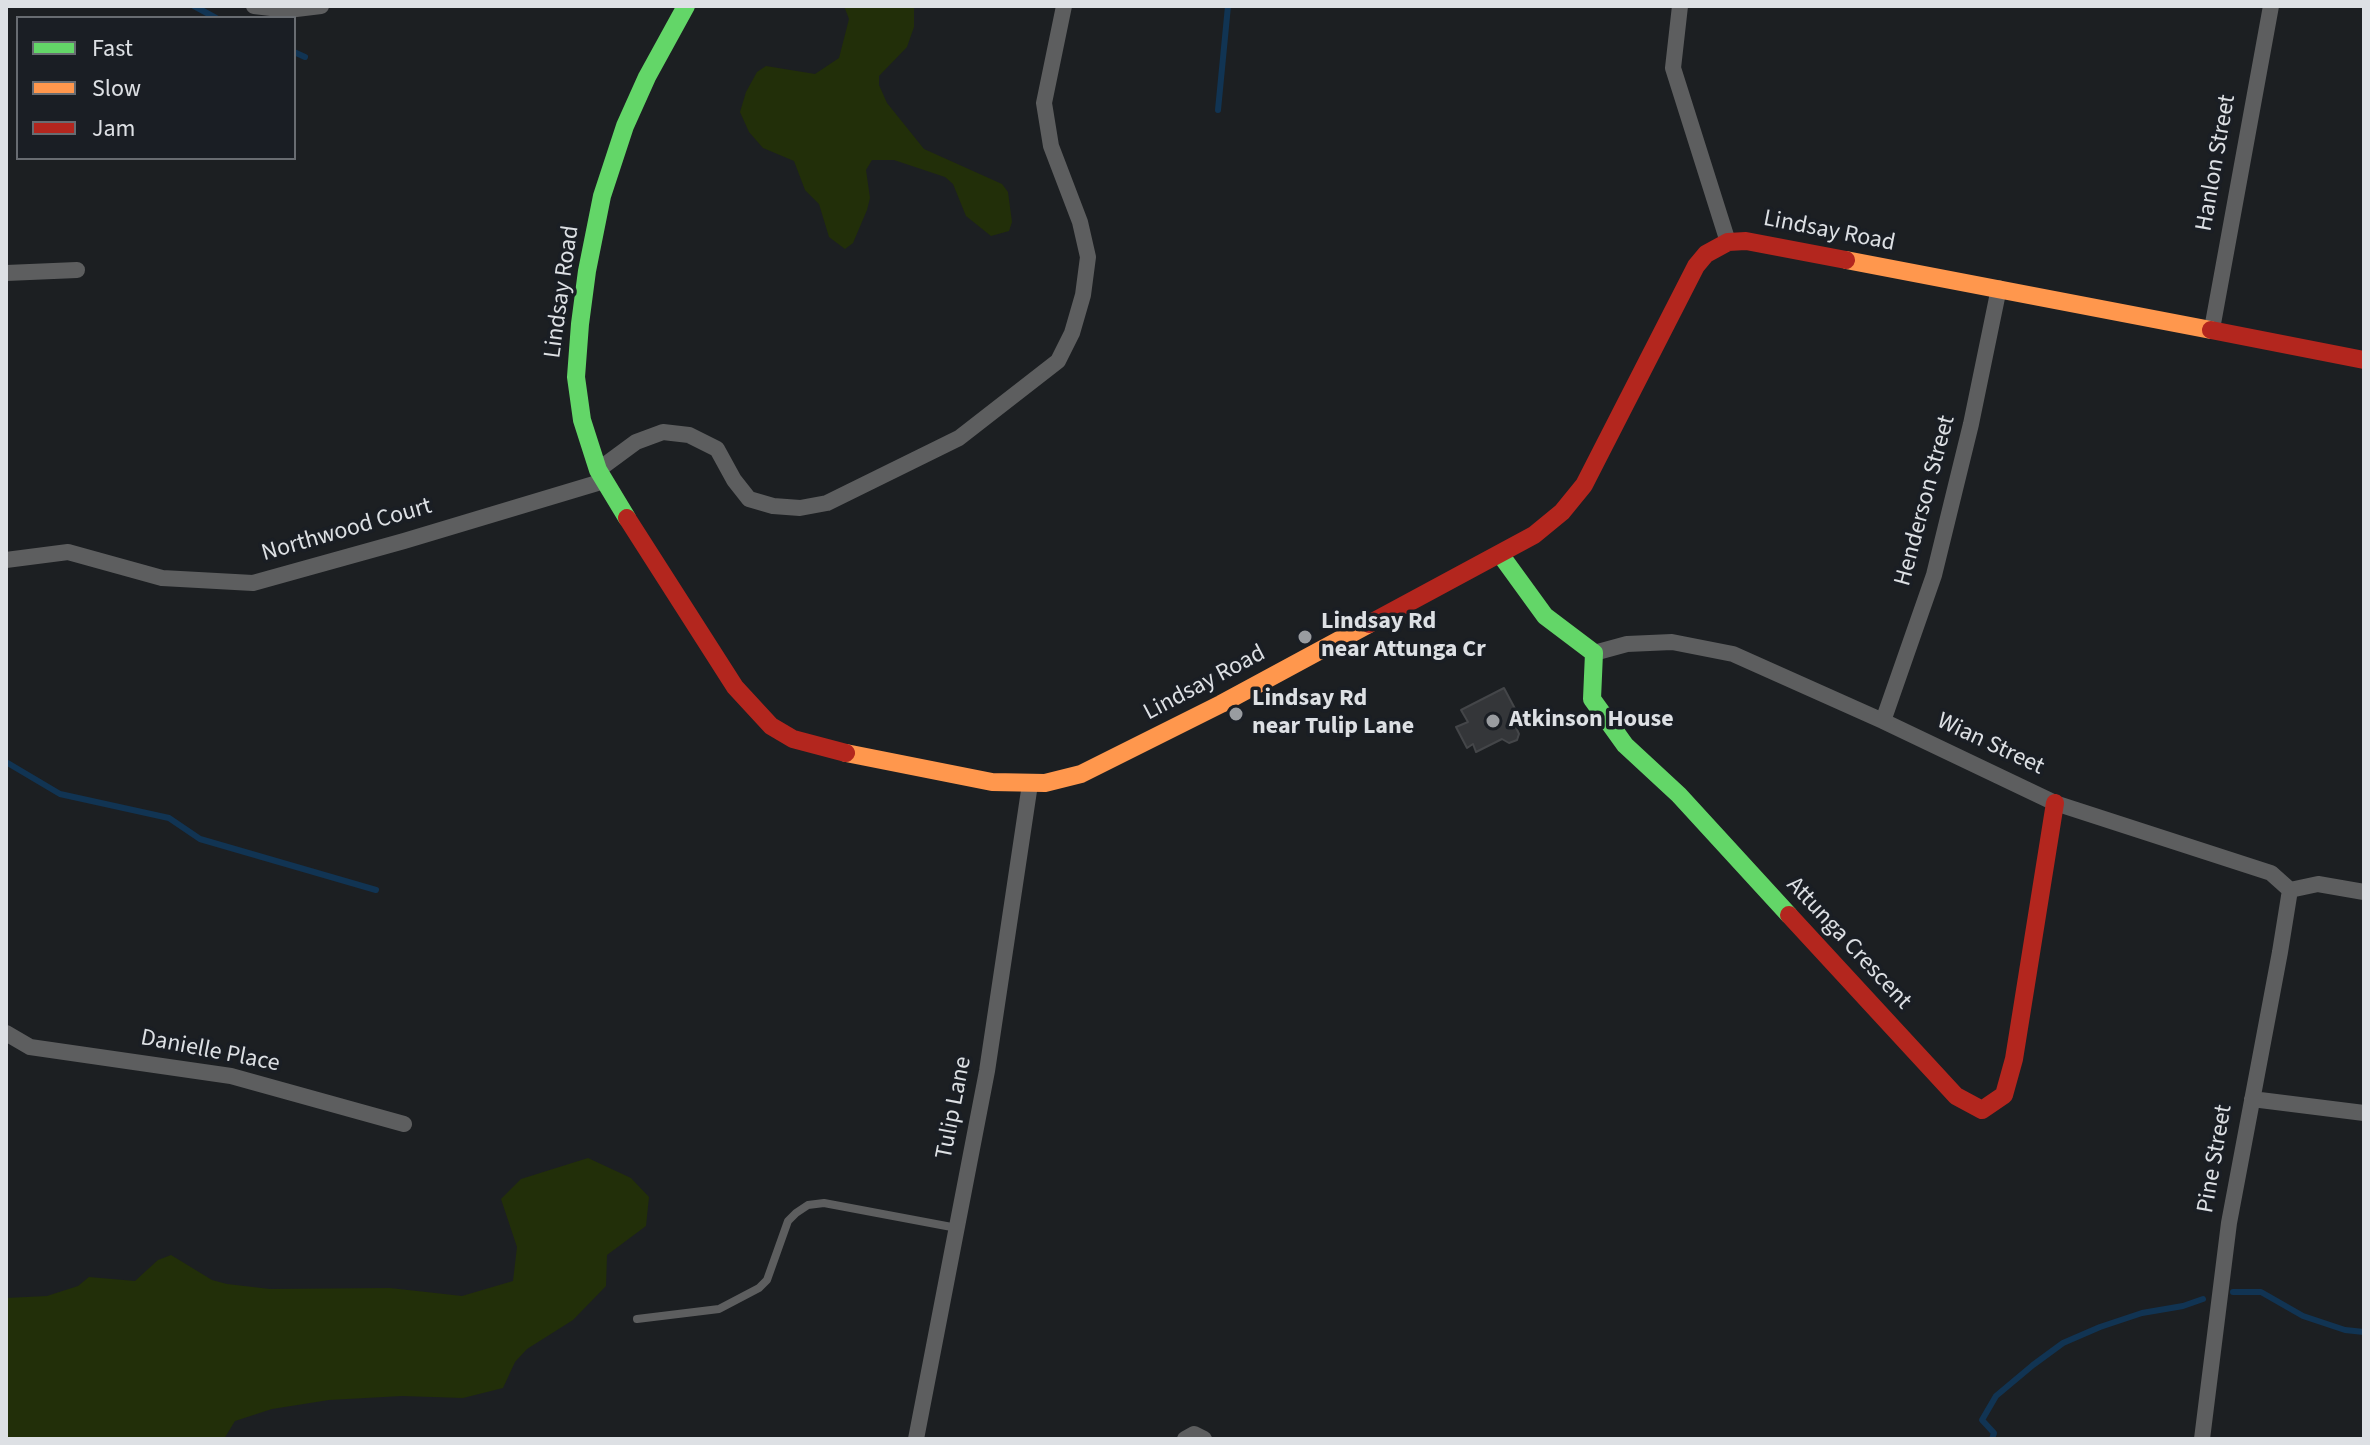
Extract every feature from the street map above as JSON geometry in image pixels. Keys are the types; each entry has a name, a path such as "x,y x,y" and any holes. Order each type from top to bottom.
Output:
{"street":[{"path":"254,6 288,10 321,6"},
{"name":"Lindsay Road","path":"686,6 647,77 625,126 602,196 587,271 576,377 582,420 601,476 735,687 771,726 793,739 825,749 992,782 1030,784 1064,780 1101,766 1534,535 1578,494 1696,266 1706,254 1728,242 1746,241 2364,360"},
{"name":"Northwood Court","path":"6,560 68,552 162,578 253,583 404,541 601,476 636,442 663,432 689,435 717,449 749,499 773,506 800,508 827,503 959,438 1058,361 1072,333 1083,295 1088,257 1080,222 1051,146 1044,103 1064,6"},
{"path":"1680,6 1673,68 1728,242"},
{"name":"Hanlon Street","path":"2212,329 2271,6"},
{"path":"6,273 77,270"},
{"name":"Henderson Street","path":"1883,721 1934,575 1971,424 1999,288"},
{"path":"1500,554 1545,616 1594,653"},
{"name":"Wian Street","path":"1594,653 1627,644 1672,642 1733,654 2055,803 2271,873 2290,890"},
{"name":"Attunga Crescent","path":"1594,653 1592,699 1625,745 1679,795 1956,1096 1982,1110 2004,1095 2014,1059 2055,803"},
{"name":"Tulip Lane","path":"916,1439 987,1071 1030,784"},
{"path":"2290,890 2318,884 2364,892"},
{"name":"Pine Street","path":"2202,1439 2229,1223 2290,890"},
{"name":"Danielle Place","path":"6,1033 30,1047 231,1076 404,1124"},
{"path":"2252,1099 2364,1113"},
{"path":"1185,1439 1194,1434 1204,1439"}],"lane":[{"path":"637,1319 719,1309 759,1288 767,1280 788,1221 808,1205 824,1203 957,1228"}],"green space":[{"path":"844,6 914,6 914,27 907,47 879,76 879,85 887,103 924,149 1002,184 1008,192 1012,222 1009,231 991,236 966,216 953,184 945,177 894,160 872,160 866,170 870,198 867,210 853,243 845,249 829,237 819,204 805,190 794,161 763,148 749,132 740,112 757,72 766,66 815,74 839,58 849,19"},
{"path":"588,1158 631,1178 649,1197 646,1226 607,1255 606,1286 573,1320 527,1349 515,1362 503,1388 463,1398 402,1396 329,1400 272,1409 235,1421 224,1439 6,1439 6,1298 47,1296 78,1286 89,1277 135,1281 158,1260 171,1255 212,1280 227,1284 270,1289 390,1288 462,1296 513,1281 517,1247 501,1199 521,1179"}],"building":[{"name":"Atkinson House","path":"1504,688 1521,720 1514,723 1519,734 1517,740 1509,743 1502,739 1476,752 1473,744 1467,748 1456,727 1468,722 1461,710"}],"waterway":[{"path":"194,6 212,16"},
{"path":"1218,110 1228,6"},
{"path":"296,53 305,57"},
{"path":"6,762 60,794 169,818 200,839 376,890"},
{"path":"2233,1292 2261,1292 2303,1316 2345,1330 2364,1332"},
{"path":"1992,1439 1994,1433 1982,1420 1996,1396 2063,1343 2142,1313 2203,1299"}],"traffic: fast":[{"path":"627,518 598,470 582,420 576,377 580,324 602,196 625,126 647,77 686,6"},
{"path":"1500,554 1545,616 1594,653 1592,699 1625,745 1679,795 1789,915"}],"traffic: slow":[{"path":"1846,260 2211,330"},
{"path":"846,753 992,782 1045,783 1081,774 1221,704 1369,624"}],"traffic: jam":[{"path":"1369,624 1534,535 1562,512 1584,485 1696,266 1706,254 1728,242 1746,241 1846,260"},
{"path":"2211,330 2364,360"},
{"path":"627,518 735,687 771,726 793,739 846,753"},
{"path":"1789,915 1956,1096 1982,1110 2004,1095 2014,1059 2055,803"}],"place":[{"name":"Lindsay Rd near Attunga Cr","path":"1305,637"},
{"name":"Lindsay Rd near Tulip Lane","path":"1236,714"},
{"name":"Atkinson House","path":"1493,721"}]}
